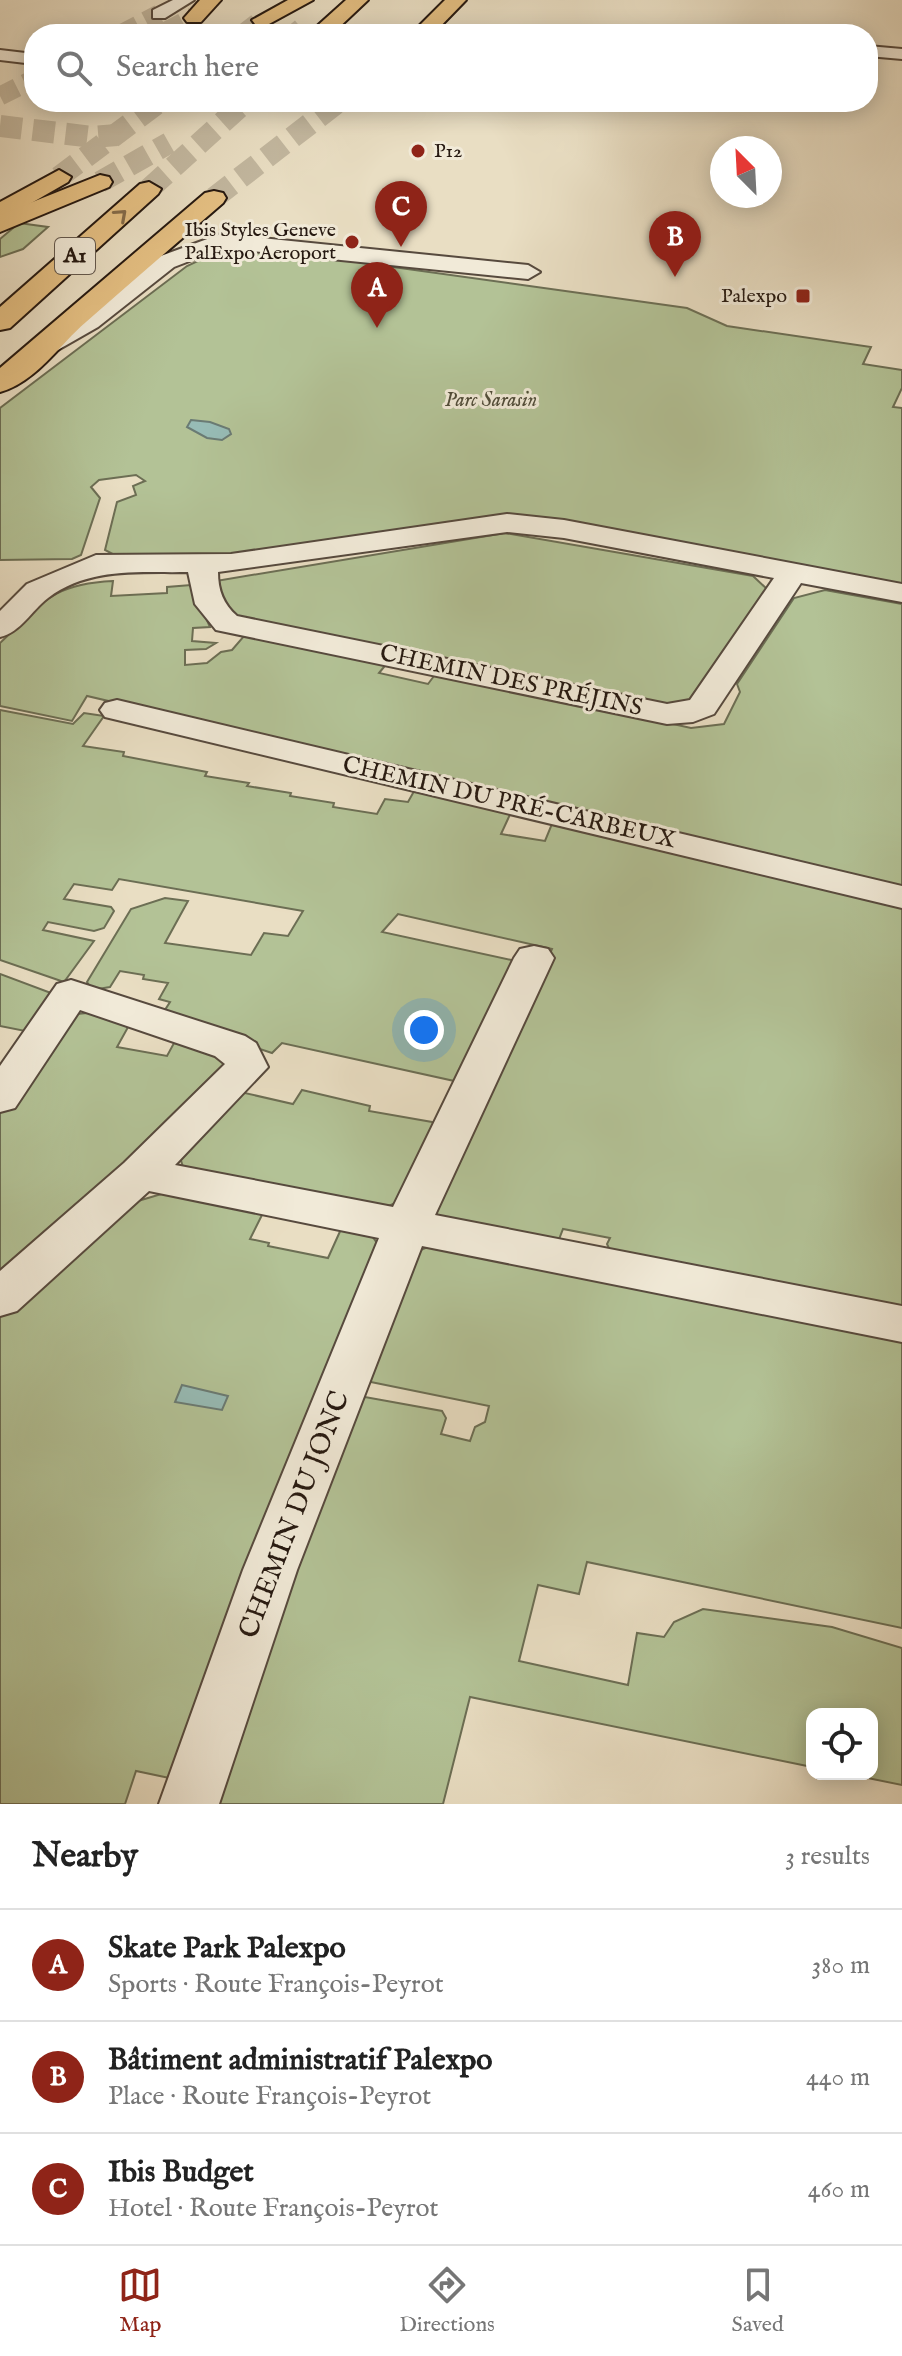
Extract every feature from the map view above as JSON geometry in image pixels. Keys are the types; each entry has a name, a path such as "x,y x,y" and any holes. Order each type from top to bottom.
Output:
{"main road":[{"path":"190,9 211,0"},
{"path":"287,0 260,22 303,0"},
{"path":"308,24 334,0"},
{"path":"331,24 358,0"},
{"path":"431,24 454,1"},
{"path":"2,221 59,177"},
{"path":"2,221 124,186"},
{"name":"A1","path":"0,291 124,186"},
{"name":"A1","path":"0,322 124,186"},
{"path":"0,383 47,346 72,319 212,200"}],"street":[{"path":"159,14 190,9"},
{"path":"878,52 902,54"},
{"path":"0,55 24,58"},
{"path":"212,200 218,216 244,231 338,250"},
{"path":"47,346 89,322 166,262 211,244 243,240 494,271 528,272"},
{"path":"0,628 38,591 96,564 204,564 527,523 902,593"},
{"name":"CHEMIN DES PRÉJINS","path":"204,564 200,580 217,614 227,623 681,715 702,707 793,572"},
{"name":"CHEMIN DU PRÉ-CARBEUX","path":"117,710 902,897"},
{"name":"CHEMIN DU JONC","path":"189,1804 270,1570 406,1228 534,958"},
{"path":"0,1098 71,993 241,1053 247,1067 236,1082 140,1174 0,1298"},
{"path":"140,1174 902,1324"}],"green space":[{"path":"19,223 48,227 23,249 0,257 0,239"},
{"name":"Parc Sarasin","path":"249,247 687,308 727,326 871,347 863,364 902,370 902,388 893,407 902,408 902,584 563,522 220,559 124,560 105,550 117,502 136,495 133,486 145,481 136,475 99,480 91,487 100,498 81,555 72,559 0,560 0,408 187,266 217,252"},
{"path":"505,533 753,576 768,590 695,701 666,708 231,619 216,581"},
{"path":"113,581 111,596 167,593 167,587 191,585 210,627 193,628 192,641 216,643 206,649 185,650 185,665 207,663 221,652 232,650 244,636 389,661 379,673 428,684 437,672 691,728 724,724 740,692 737,684 794,598 825,590 902,604 902,887 87,696 72,721 0,706 0,643 49,598 75,586"},
{"path":"0,710 73,724 84,713 104,716 83,746 124,752 123,756 207,772 205,776 334,803 333,807 377,814 385,799 408,802 417,786 513,808 501,834 545,841 554,819 902,903 902,1313 614,1259 607,1244 610,1238 563,1229 556,1247 443,1223 432,1207 552,949 398,914 382,932 516,961 459,1082 282,1043 272,1053 161,1016 170,1002 159,999 168,983 143,979 144,975 120,971 110,987 92,990 87,982 131,909 165,898 188,901 165,943 251,955 264,933 288,936 303,911 119,879 112,890 74,884 64,899 111,907 114,911 104,928 94,931 48,922 43,930 94,941 64,982 0,960"},
{"path":"0,974 51,993 25,1031 0,1026"},
{"path":"97,1012 132,1020 117,1047 167,1056 174,1043 219,1051 229,1072 0,1280 0,1111 77,1014"},
{"path":"302,1090 370,1106 369,1111 432,1122 438,1128 401,1200 379,1211 185,1174 180,1157 236,1091 293,1104"},
{"path":"168,1192 263,1213 250,1239 269,1243 268,1246 328,1258 342,1227 370,1233 381,1249 174,1779 136,1771 125,1804 0,1804 0,1311 138,1201"},
{"path":"435,1244 902,1334 902,1628 587,1562 579,1594 538,1585 519,1661 628,1685 637,1633 664,1637 674,1622 703,1609 832,1627 902,1648 902,1785 877,1780 878,1708 806,1708 806,1766 470,1697 443,1804 211,1804 353,1401 365,1397 442,1411 446,1418 441,1434 470,1441 475,1427 485,1422 489,1406 361,1380 411,1254"}],"water":[{"path":"191,420 210,422 229,429 231,434 222,440 207,438 187,427"},
{"path":"182,1385 228,1396 222,1410 175,1402"}],"tunnel":[{"path":"140,24 159,14"},
{"path":"183,24 194,18"},
{"path":"0,96 24,84"},
{"path":"115,135 146,112"},
{"path":"149,189 234,112"},
{"path":"214,198 325,112"},
{"path":"0,126 93,137 115,135"},
{"path":"59,177 115,135"},
{"path":"100,182 169,143"}],"place":[{"name":"P12","path":"418,151"},
{"name":"Ibis Styles Geneve PalExpo Aeroport","path":"352,242"},
{"name":"Ibis Budget","path":"401,247"},
{"name":"Bâtiment administratif Palexpo","path":"675,277"},
{"name":"Palexpo","path":"803,296"},
{"name":"Skate Park Palexpo","path":"377,328"}]}
